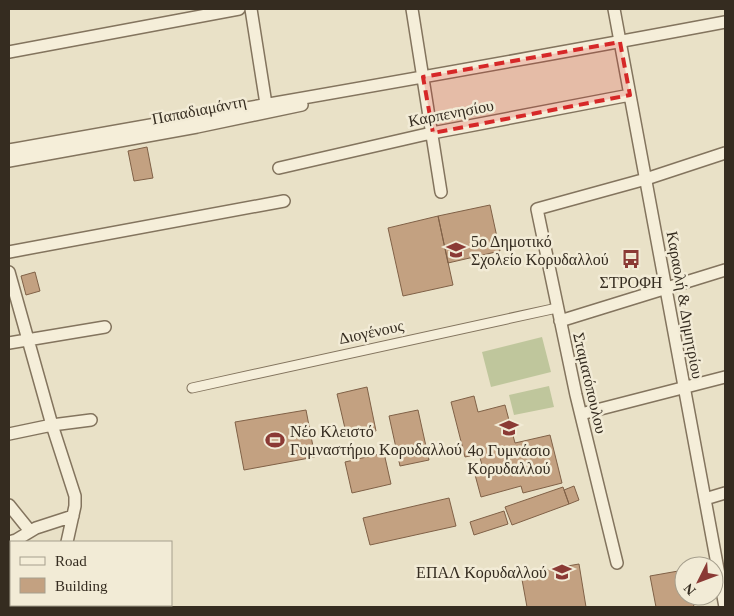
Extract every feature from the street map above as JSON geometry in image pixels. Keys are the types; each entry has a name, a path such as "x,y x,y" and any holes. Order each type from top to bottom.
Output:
{"street":[{"path":"9,52 239,9"},
{"path":"251,9 266,104"},
{"path":"412,9 441,192"},
{"name":"Καραολή & Δημητρίου","path":"614,9 725,607"},
{"name":"Παπαδιαμάντη","path":"9,161 197,127 423,76 725,22"},
{"name":"Παπαδιαμάντη","path":"9,150 394,83"},
{"name":"Καρπενησίου","path":"279,168 433,133 630,95"},
{"path":"646,179 725,153"},
{"name":"Σταματόπουλου","path":"617,563 580,414 537,209 646,179"},
{"path":"9,252 284,201"},
{"path":"560,320 725,270"},
{"path":"9,272 52,425 75,496 67,541"},
{"name":"Διογένους","path":"192,388 557,308"},
{"path":"9,343 105,327"},
{"path":"580,414 725,377"},
{"path":"9,434 52,425 91,420"},
{"path":"705,499 725,493"},
{"path":"9,504 30,531"},
{"path":"12,541 30,531 73,516"}],"highlighted area":[{"path":"620,42 630,95 433,133 423,77"}],"green space":[{"path":"542,337 551,372 491,387 482,352"},
{"path":"549,386 554,407 514,415 509,395"}],"building":[{"path":"147,147 153,178 134,181 128,151"},
{"path":"490,205 500,251 448,263 438,216"},
{"path":"438,216 453,285 403,296 388,228"},
{"path":"35,272 40,291 26,295 21,276"},
{"path":"367,387 376,431 347,437 337,394"},
{"path":"474,396 478,412 505,405 515,443 550,435 562,483 523,493 521,486 481,497 474,471 483,469 479,454 465,457 451,402"},
{"name":"Νέο Κλειστό Γυμναστήριο Κορυδαλλού","path":"306,410 315,457 244,470 235,422"},
{"path":"418,410 429,460 400,466 389,416"},
{"path":"384,453 391,484 352,493 345,462"},
{"path":"574,486 579,500 569,504 564,490"},
{"path":"563,487 569,504 512,525 505,507"},
{"path":"449,498 456,526 370,545 363,518"},
{"path":"504,511 508,524 474,535 470,522"},
{"path":"579,564 586,607 527,607 521,574"},
{"path":"674,572 674,606 694,607 656,607 650,576"}],"place":[{"name":"5ο Δημοτικό Σχολείο Κορυδαλλού","path":"456,250"},
{"name":"ΣΤΡΟΦΗ","path":"631,259"},
{"name":"4ο Γυμνάσιο Κορυδαλλού","path":"509,428"},
{"name":"Νέο Κλειστό Γυμναστήριο Κορυδαλλού","path":"275,440"},
{"name":"ΕΠΑΛ Κορυδαλλού","path":"562,572"}]}
